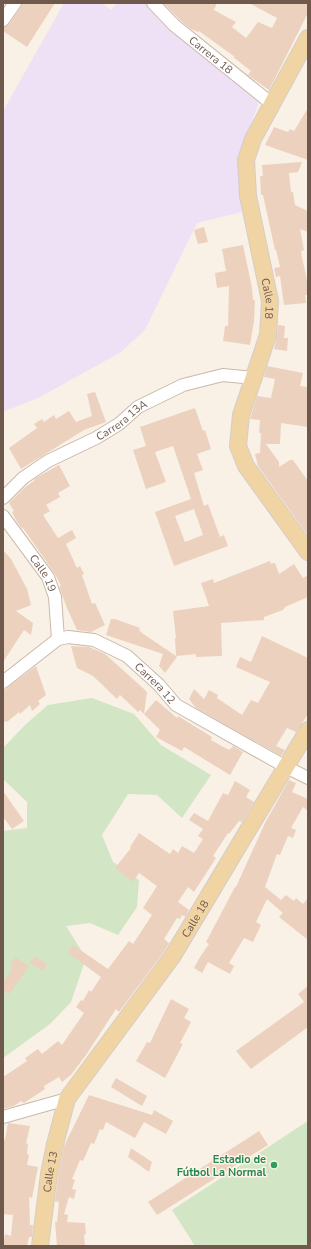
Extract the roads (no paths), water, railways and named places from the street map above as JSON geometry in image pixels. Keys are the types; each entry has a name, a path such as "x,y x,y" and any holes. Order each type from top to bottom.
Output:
{"main road":[{"name":"Calle 18","path":"308,38 253,139 246,160 248,196 270,301 268,335 241,415 238,446 246,466 308,552"},
{"name":"Calle 18","path":"67,1098 172,957 308,730"},
{"name":"Calle 13","path":"40,1246 49,1174 56,1137 67,1098"}],"street":[{"path":"3,20 15,3"},
{"name":"Carrera 18","path":"153,3 174,25 272,104"},
{"name":"Carrera 13A","path":"3,498 23,478 48,461 96,438 119,424 138,407 183,385 223,375 253,378"},
{"name":"Calle 19","path":"3,516 48,577 55,597 58,639"},
{"name":"Carrera 12","path":"58,639 68,637 94,640 127,656 159,685 176,706 308,778"},
{"path":"3,682 58,639"},
{"path":"3,1118 67,1098"}],"place":[{"name":"Estadio de Fútbol La Normal","path":"274,1165"}]}
